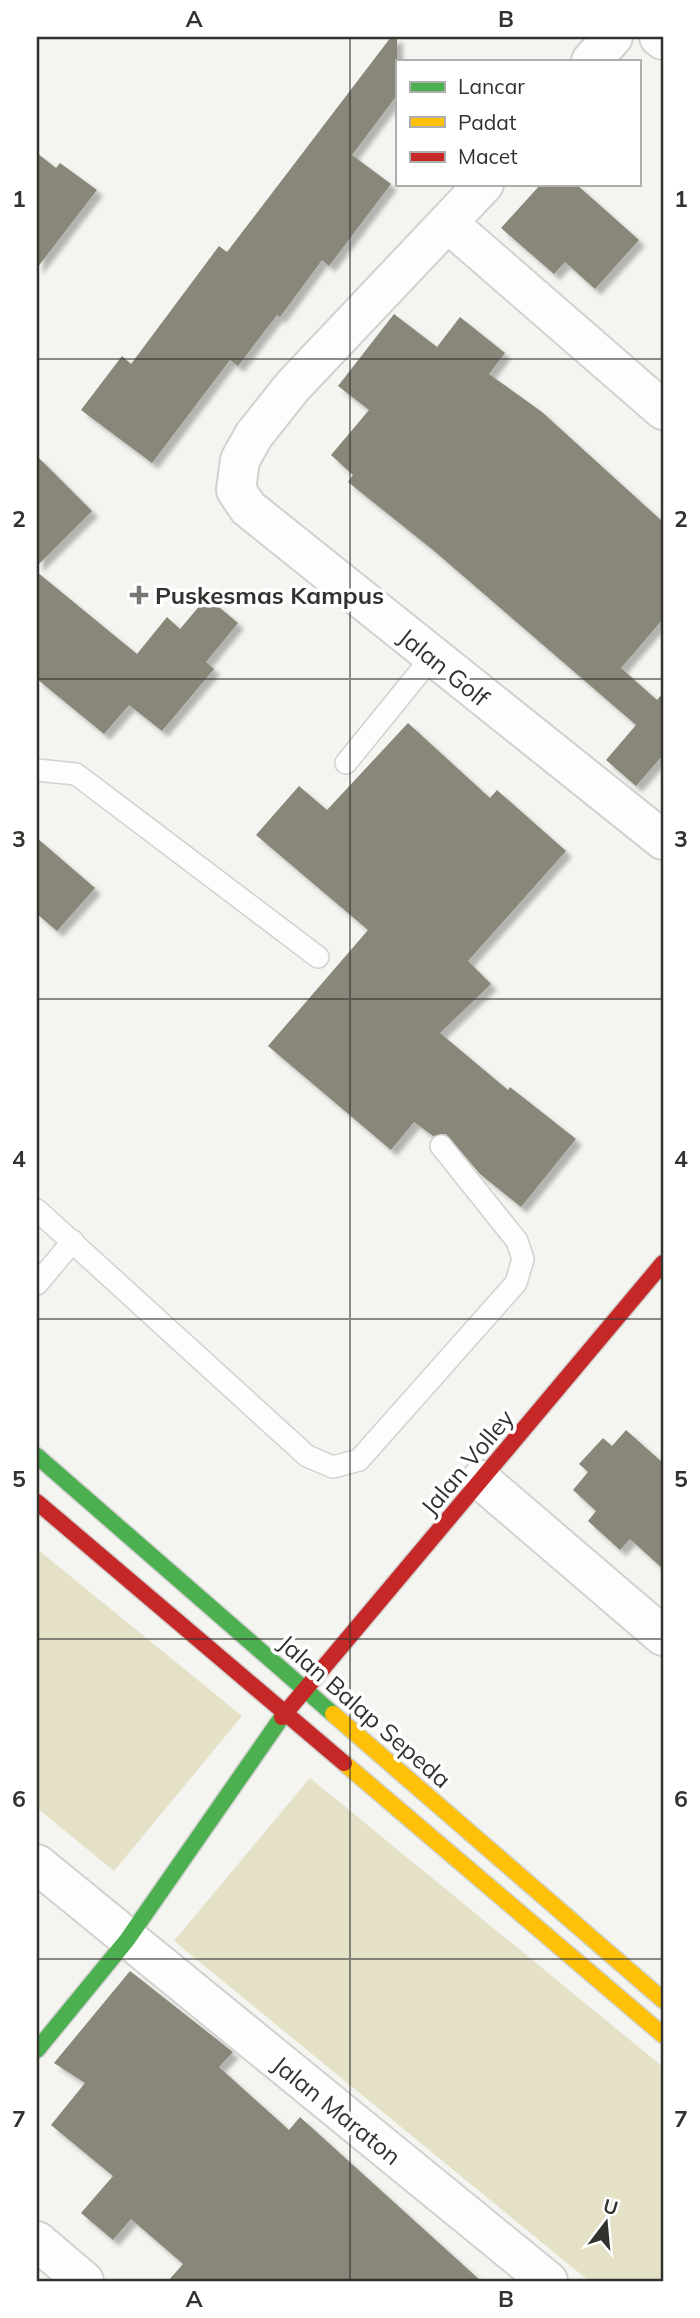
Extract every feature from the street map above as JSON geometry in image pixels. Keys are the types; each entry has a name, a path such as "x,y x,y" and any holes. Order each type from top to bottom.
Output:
{"main road":[{"name":"Jalan Volley","path":"37,2050 127,1940 286,1712 663,1263"},
{"name":"Jalan Balap Sepeda","path":"37,1456 663,2000"},
{"name":"Jalan Balap Sepeda","path":"37,1502 663,2035"}],"street":[{"path":"593,60 613,37"},
{"path":"659,37 663,40"},
{"path":"482,186 449,224 663,410"},
{"name":"Jalan Golf","path":"449,224 293,386 254,435 238,466 235,485 238,496 248,508 432,657 663,840"},
{"path":"481,1480 663,1636"},
{"name":"Jalan Maraton","path":"37,1864 548,2281"},
{"path":"37,2241 84,2281"}],"lane":[{"path":"346,763 432,657"},
{"path":"37,770 76,774 318,957"},
{"path":"37,1210 307,1456 333,1467 359,1460 516,1283 523,1259 517,1241 440,1146"},
{"path":"37,1284 73,1241"}],"shaded area":[{"path":"37,1549 242,1716 114,1871 37,1808"},
{"path":"310,1778 663,2067 663,2281 589,2281 174,1941"}],"building":[{"path":"391,37 397,37 396,96 352,155 391,184 329,266 322,260 280,317 277,315 238,366 230,360 152,463 81,410 122,356 131,364 219,246 227,252"},
{"path":"37,153 56,168 60,163 97,190 37,268"},
{"path":"539,186 578,186 639,240 595,289 565,262 554,274 501,228"},
{"path":"394,314 437,347 460,317 505,353 489,374 542,412 663,522 663,619 621,668 657,700 663,693 663,755 636,786 606,760 636,725 433,550 348,482 353,475 331,455 369,410 338,386"},
{"path":"37,456 92,511 37,566"},
{"path":"37,572 137,654 167,617 180,629 207,597 238,623 206,662 214,669 162,731 129,705 104,734 37,679"},
{"path":"408,723 490,798 497,790 566,851 468,961 491,984 440,1033 508,1090 510,1087 576,1139 521,1207 480,1174 446,1134 433,1136 414,1122 391,1150 268,1046 368,930 256,835 299,786 327,810"},
{"path":"37,838 95,888 57,931 37,914"},
{"path":"626,1430 663,1463 663,1569 630,1539 620,1550 588,1521 596,1511 573,1490 588,1472 579,1464 603,1438 612,1446"},
{"path":"130,1971 233,2052 219,2067 289,2130 300,2117 481,2281 168,2281 183,2264 131,2219 113,2240 81,2213 113,2176 51,2125 85,2083 54,2063"}],"traffic: fast":[{"path":"37,1456 333,1714"},
{"path":"37,2050 127,1940 282,1717"}],"traffic: slow":[{"path":"333,1714 663,2000"},
{"path":"344,1763 663,2035"}],"traffic: jam":[{"path":"282,1717 663,1263"},
{"path":"37,1502 344,1763"}],"place":[{"name":"Puskesmas Kampus","path":"139,595"}]}
